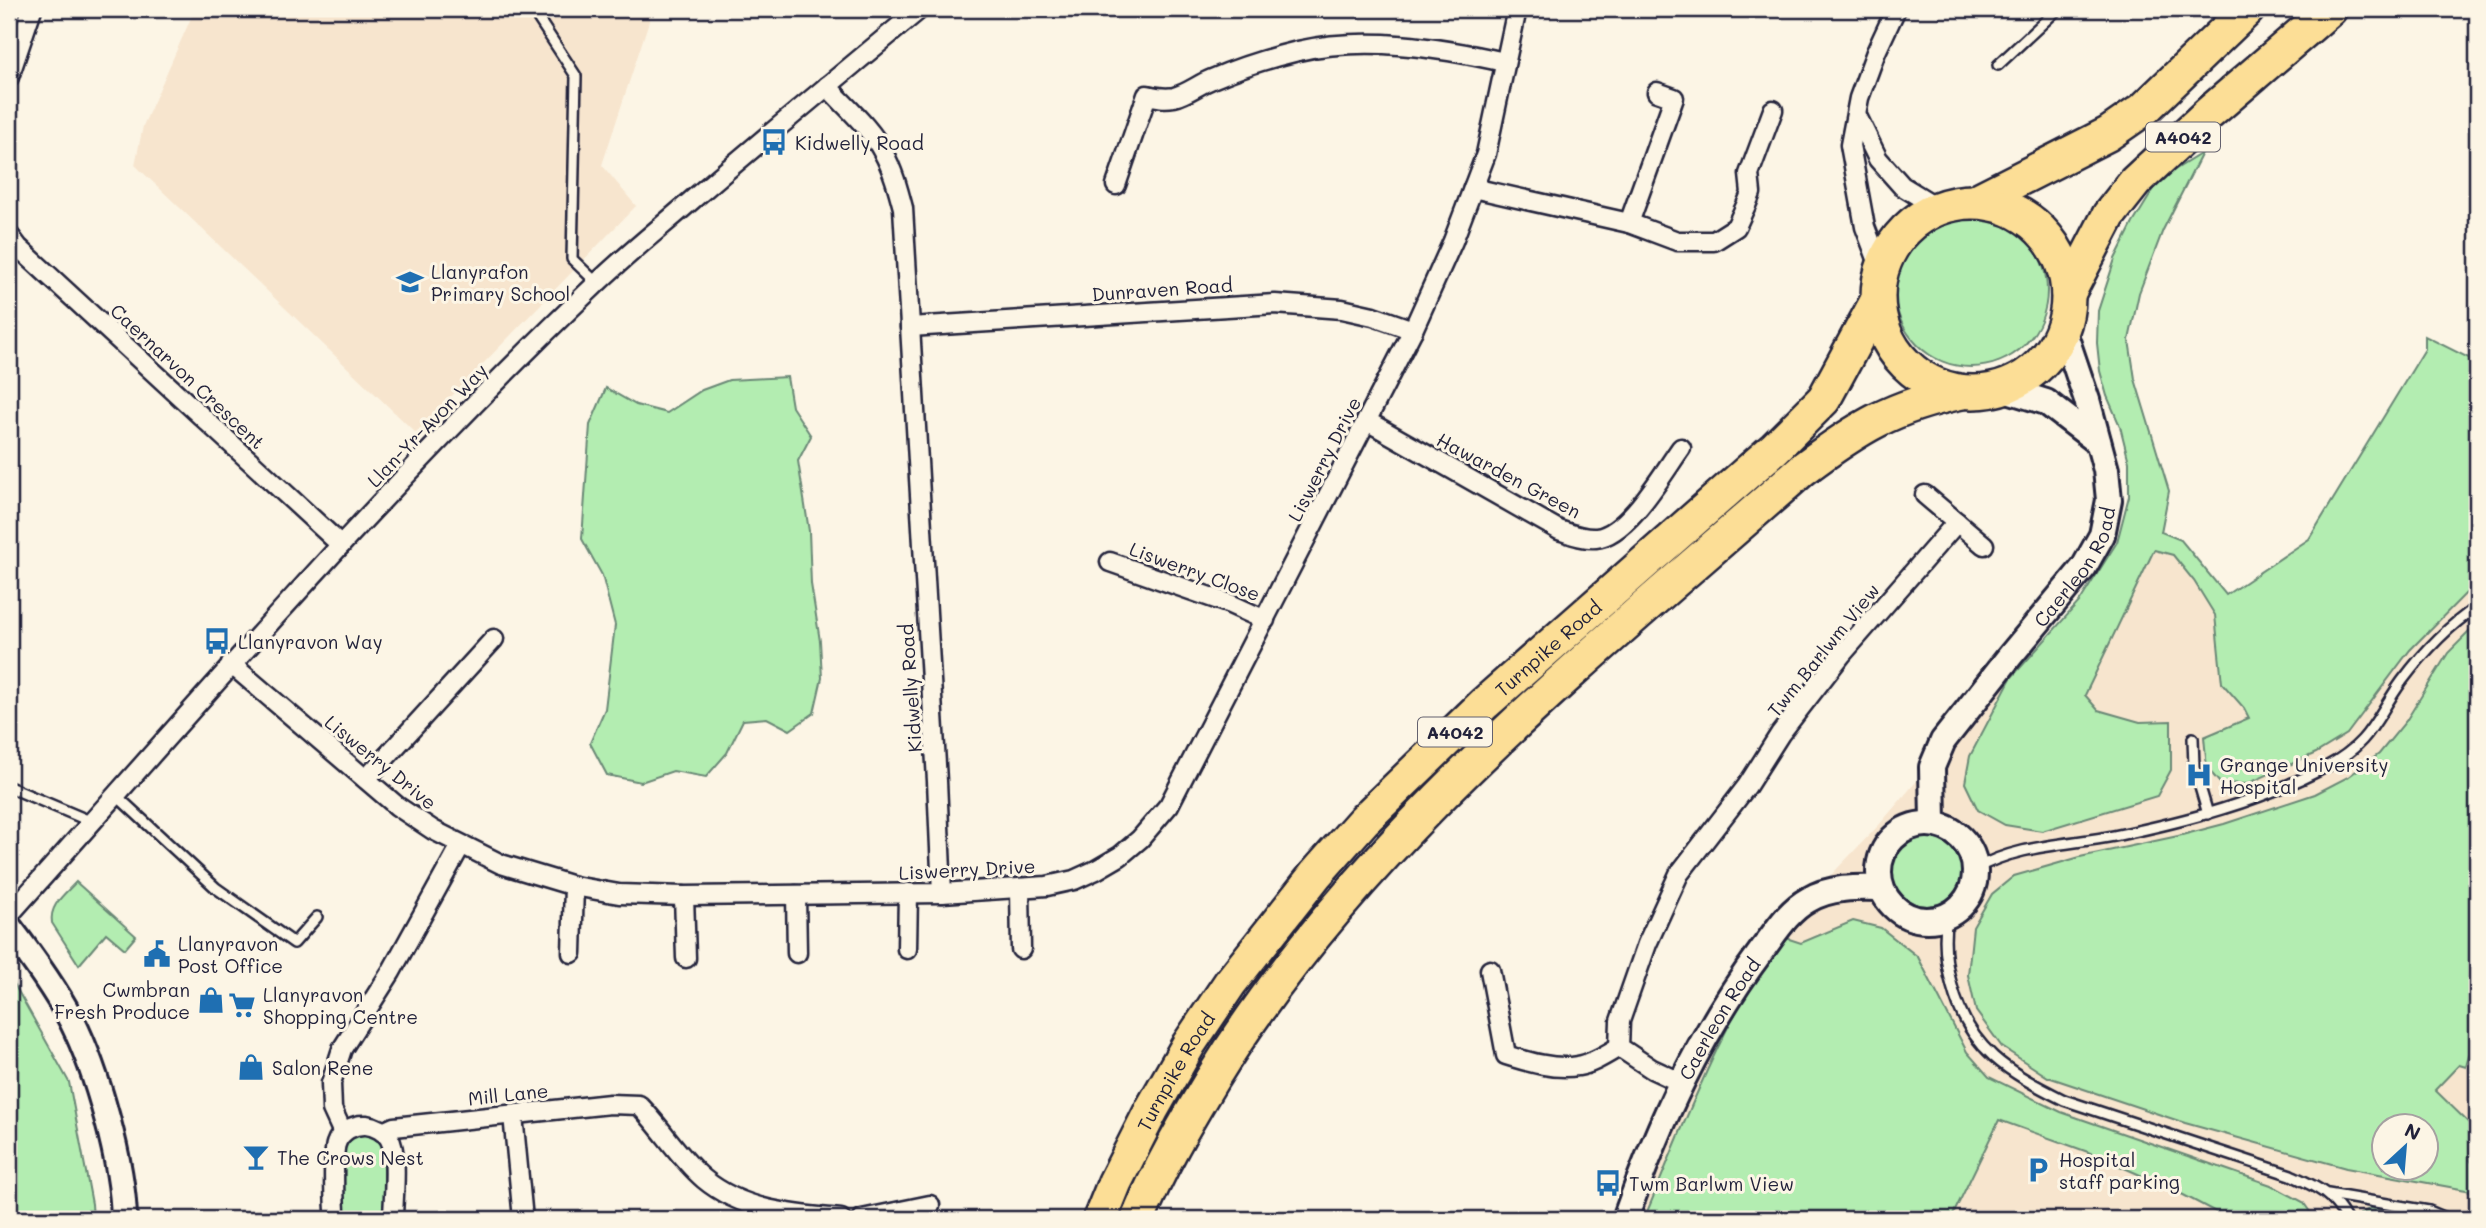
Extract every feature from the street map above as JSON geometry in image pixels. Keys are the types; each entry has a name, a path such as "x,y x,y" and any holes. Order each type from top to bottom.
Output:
{"highway":[{"name":"A4042","path":"1976,201 2108,134 2144,109 2248,9"},
{"name":"A4042","path":"2068,294 2109,215 2134,182 2330,9"},
{"path":"1976,201 2004,207 2029,220 2049,240 2063,266 2068,294 2063,329 2049,355 2027,375 2001,388 1962,392 1930,382 1903,362 1884,334 1879,285 1889,250 1902,232 1918,218 1938,208 1976,201"},
{"name":"Turnpike Road","path":"1100,1219 1115,1182 1152,1109 1189,1044 1230,983 1315,874 1363,821 1485,703 1775,448 1824,399 1879,285"},
{"name":"Turnpike Road","path":"1138,1219 1183,1127 1255,1011 1344,898 1388,849 1511,727 1803,469 1847,436 1889,413 1926,400 1962,392"}],"main road":[{"name":"Caerleon Road","path":"1933,822 1933,767 1943,741 2084,568 2102,535 2109,500 2106,470 2087,400 2063,329"},
{"path":"2001,388 2046,402 2098,442"},
{"path":"1933,822 1963,840 1972,854 1976,878 1971,894 1961,908 1947,917 1930,921 1913,919 1898,912 1881,888 1878,872 1881,856 1888,843 1899,832 1913,825 1933,822"},
{"name":"Caerleon Road","path":"1625,1219 1647,1155 1706,1033 1784,920 1808,899 1837,890 1881,888"},
{"path":"9,927 43,972 72,1022 93,1076 117,1157 124,1219"}],"street":[{"path":"9,77 32,9"},
{"name":"Llan-Yr-Avon Way","path":"9,915 231,664 504,375 597,283 920,9"},
{"name":"Liswerry Drive","path":"231,664 397,806 433,830 501,864 574,886 619,894 942,893 1020,889 1074,880 1096,870 1120,856 1156,822 1187,774 1413,330 1453,241 1486,153 1517,9"},
{"path":"1879,285 1850,145 1859,98 1896,9"},
{"path":"1116,185 1147,95 1175,97 1237,69 1279,56 1327,46 1431,48 1504,62"},
{"name":"Kidwelly Road","path":"827,86 864,125 883,150 904,208 942,893"},
{"path":"1629,223 1674,98 1657,92"},
{"path":"1473,188 1629,223 1677,241 1714,241 1736,227 1751,193 1749,174 1773,110"},
{"path":"1857,116 1878,159 1902,186 1938,208"},
{"name":"Caernarvon Crescent","path":"9,235 18,247 341,545"},
{"name":"Dunraven Road","path":"911,327 1275,304 1342,309 1413,330"},
{"name":"Hawarden Green","path":"1367,421 1559,530 1580,537 1598,538 1615,531 1629,518 1681,449"},
{"path":"1925,495 1984,545"},
{"name":"Twm Barlwm View","path":"1619,1047 1620,1021 1647,944 1679,874 1747,786 1780,734 1842,654 1957,522"},
{"name":"Liswerry Close","path":"1110,562 1230,604 1265,620"},
{"path":"366,779 494,639"},
{"path":"336,1219 336,1144 342,1133 332,1109 331,1083 342,1049 391,972 461,845"},
{"path":"572,953 574,886"},
{"path":"1020,889 1021,949"},
{"path":"907,949 908,893"},
{"path":"684,895 687,958"},
{"path":"796,895 797,953"},
{"path":"1490,970 1506,1055 1529,1062 1565,1067 1580,1066 1619,1047 1652,1069 1680,1082"},
{"name":"Mill Lane","path":"342,1133 355,1126 369,1125 383,1132 394,1127 610,1104 639,1105 702,1178 723,1192 746,1203 791,1214 841,1219"},
{"path":"513,1115 523,1219"},
{"path":"383,1132 390,1140 393,1156 393,1219"},
{"path":"862,1219 930,1205"}],"lane":[{"path":"532,9 576,76 572,259 597,283"},
{"path":"1998,65 2058,9"},
{"path":"1975,869 1996,857 2111,836 2208,814 2255,799 2328,766 2358,746 2379,720 2401,683 2427,652 2455,621 2477,607"},
{"path":"2193,738 2194,767 2208,814"},
{"path":"9,787 92,822"},
{"path":"117,796 216,888 294,943 317,917"},
{"path":"1947,917 1944,938 1946,965 1963,1021 1984,1049 2005,1067 2064,1100 2262,1164 2319,1188 2337,1202 2346,1219"},
{"path":"2326,1194 2429,1211 2448,1219"}],"shaded area":[{"name":"Llanyrafon Primary School","path":"195,9 653,9 602,165 636,206 416,433 135,165 143,126"},
{"name":"Grange University Hospital","path":"2425,336 2477,362 2477,1219 1637,1219 1674,1122 1705,1061 1767,958 1808,899 1879,825 1964,726 2045,642 2080,601 2117,543 2122,526 2181,540 2226,595 2310,539 2425,349"}],"green space":[{"path":"2202,153 2163,230 2139,293 2129,340 2135,379 2169,491 2161,532 2181,540 2226,595 2309,539 2425,349 2425,336 2477,362 2477,585 2410,650 2347,734 2316,753 2247,784 2220,783 2207,768 2204,737 2249,718 2244,708 2222,683 2215,615 2194,581 2173,555 2154,550 2085,695 2098,710 2140,722 2171,721 2171,770 2157,796 2042,831 2005,825 1978,810 1965,783 1970,756 2011,678 2080,601 2117,542 2129,496 2129,462 2120,426 2100,371 2098,311 2115,259 2160,179"},
{"path":"1971,215 2000,221 2025,237 2041,262 2047,291 2041,320 2025,345 2000,361 1971,367 1942,361 1917,345 1901,320 1895,291 1901,262 1917,237 1942,221"},
{"path":"787,377 792,407 811,436 798,461 809,531 811,584 820,641 822,678 814,713 790,730 767,718 743,720 727,753 706,777 673,771 641,782 607,775 590,743 605,709 615,625 602,575 582,539 590,425 606,388 636,405 667,413 702,390 729,380"},
{"path":"2477,624 2477,1059 2469,1055 2466,1067 2459,1065 2435,1090 2473,1127 2477,1122 2477,1146 2470,1160 2477,1169 2477,1192 2422,1182 2440,1182 2440,1112 2370,1112 2370,1172 2185,1123 2048,1077 2002,1047 1976,1011 1968,975 1973,927 1992,894 2014,876 2080,857 2224,824 2315,794 2348,777 2379,754 2406,721 2448,653"},
{"path":"1934,836 1947,842 1956,851 1960,857 1960,885 1952,896 1941,904 1920,906 1902,896 1894,885 1892,864 1902,846 1913,838"},
{"path":"76,882 136,936 125,949 106,933 79,965 52,923 53,911 59,900"},
{"path":"1853,921 1881,928 1918,957 1967,1052 1989,1077 2061,1112 2271,1185 2303,1202 2315,1219 2229,1219 2172,1189 2088,1152 1999,1120 1951,1219 1644,1219 1689,1110 1723,1037 1741,1002 1783,937 1801,943"},
{"path":"9,975 69,1082 93,1219 9,1219"},
{"path":"374,1132 386,1148 385,1211 381,1219 346,1219 342,1208 344,1152 348,1139 353,1134"},
{"path":"2371,1208 2411,1219 2360,1219 2360,1214"}],"place":[{"name":"Kidwelly Road","path":"774,142"},
{"name":"Llanyrafon Primary School","path":"410,282"},
{"name":"Llanyravon Way","path":"217,641"},
{"name":"Grange University Hospital","path":"2199,775"},
{"name":"Llanyravon Post Office","path":"157,954"},
{"name":"Cwmbran Fresh Produce","path":"211,1000"},
{"name":"Llanyravon Shopping Centre","path":"242,1005"},
{"name":"Salon Rene","path":"251,1067"},
{"name":"The Crows Nest","path":"256,1157"},
{"name":"Hospital staff parking","path":"2038,1170"},
{"name":"Twm Barlwm View","path":"1608,1183"}]}
